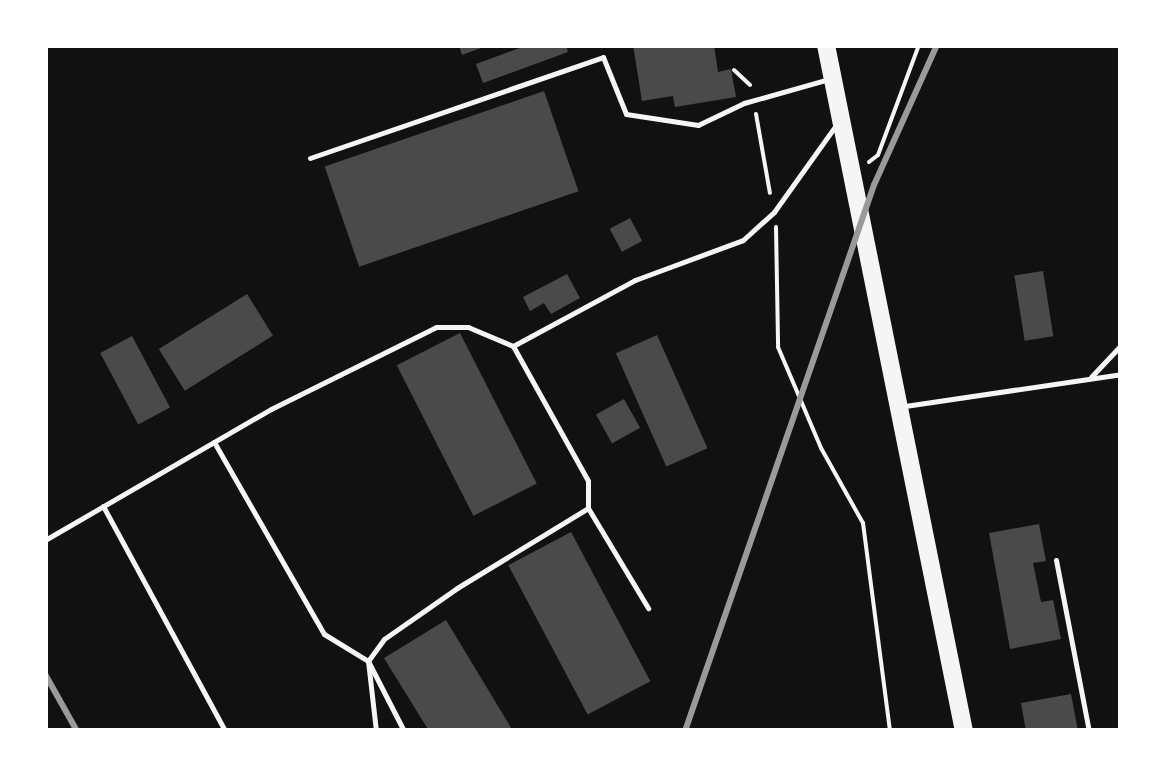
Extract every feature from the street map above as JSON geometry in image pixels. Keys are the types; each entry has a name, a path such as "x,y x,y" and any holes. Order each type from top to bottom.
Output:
{"main road":[{"path":"826,45 902,407 964,731"}],"lane":[{"path":"310,158 604,57 626,114 698,125 754,100 832,78"},
{"path":"513,346 634,280 743,240 774,212 841,118"},
{"path":"45,540 214,442 436,327 468,326 513,346 588,481 588,508 648,608"},
{"path":"1089,379 1121,345"},
{"path":"902,407 1121,374"},
{"path":"214,442 324,634 368,660 404,731"},
{"path":"102,506 225,731"},
{"path":"376,731 368,660 384,639 588,508"},
{"path":"1056,560 1089,731"}],"path":[{"path":"869,162 878,155 920,45"},
{"path":"734,70 752,86 774,212 778,348 814,432 863,524 890,731"}],"building":[{"path":"459,45 489,45 462,55"},
{"path":"528,45 566,45 568,52 483,83 476,64"},
{"path":"633,45 714,45 718,72 731,69 736,97 675,107 673,96 642,101"},
{"path":"544,91 579,191 359,267 325,167"},
{"path":"630,218 642,241 622,252 610,229"},
{"path":"1043,271 1053,336 1025,341 1014,276"},
{"path":"567,274 580,298 551,314 544,303 530,311 523,297"},
{"path":"247,294 273,336 185,391 159,349"},
{"path":"460,333 537,484 473,516 397,365"},
{"path":"657,335 707,448 666,467 616,353"},
{"path":"132,336 170,408 138,424 100,353"},
{"path":"624,399 640,428 612,443 596,415"},
{"path":"1039,524 1046,561 1033,563 1041,602 1053,600 1061,639 1010,649 989,533"},
{"path":"571,532 650,681 588,715 508,565"},
{"path":"446,620 513,731 429,731 384,658"},
{"path":"1071,694 1078,731 1026,731 1021,703"}],"railway":[{"path":"685,731 874,185 937,45"},
{"path":"45,674 77,731"}]}
